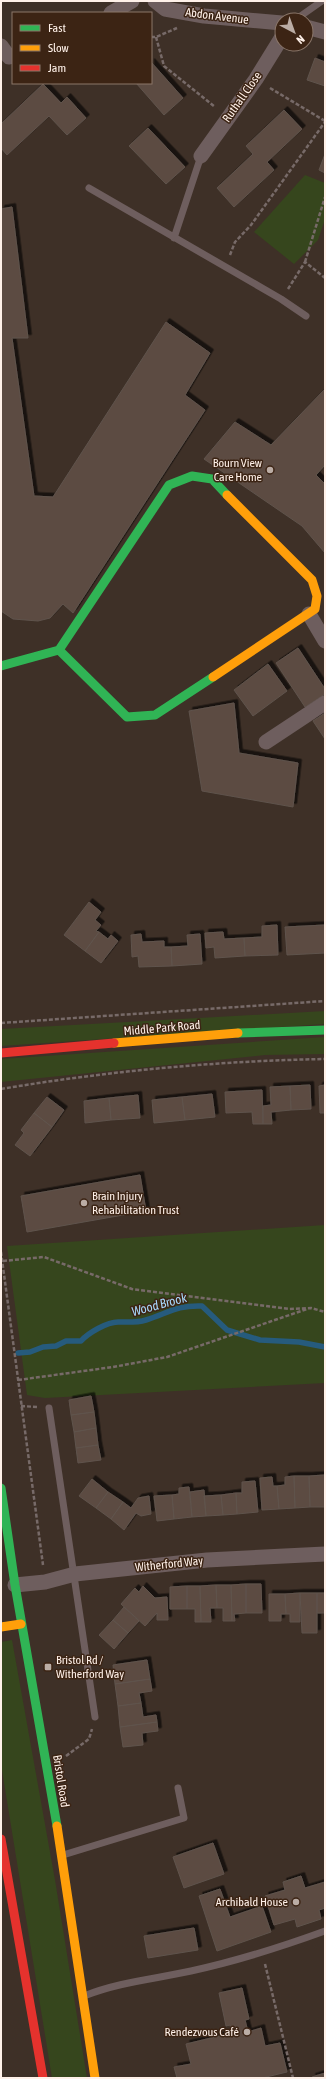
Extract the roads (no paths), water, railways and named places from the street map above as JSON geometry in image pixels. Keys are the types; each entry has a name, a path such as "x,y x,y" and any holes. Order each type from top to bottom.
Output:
{"main road":[{"path":"1,666 59,650 169,485 192,476 212,479 312,580 317,596 315,609 309,614 155,715 128,717 59,650"},
{"name":"Middle Park Road","path":"1,1053 262,1031 325,1030"},
{"name":"Bristol Road","path":"1,1488 5,1549 13,1569 11,1586 21,1624 48,1770 95,2078"},
{"path":"1,1571 13,1569"},
{"path":"1,1627 21,1624"},
{"path":"1,1839 43,2078"}],"street":[{"path":"113,12 132,1"},
{"name":"Abdon Avenue","path":"155,1 165,9 204,16 274,22"},
{"path":"314,29 325,32"},
{"path":"1,46 9,57 12,56"},
{"name":"Ruthall Close","path":"201,156 256,79 274,49"},
{"path":"309,614 325,641"},
{"path":"266,742 325,703"},
{"name":"Witherford Way","path":"11,1586 45,1582 75,1574 207,1560 325,1554"}],"lane":[{"path":"306,12 322,1"},
{"path":"174,238 201,156"},
{"path":"89,188 306,316"},
{"path":"49,1408 75,1574 95,1717"},
{"path":"61,1855 184,1818 178,1788"},
{"path":"83,1996 107,1987 190,1971 262,1953 325,1931"}],"waterway":[{"name":"Wood Brook","path":"18,1353 30,1352 43,1347 56,1346 66,1341 81,1341 98,1328 114,1322 142,1321 179,1308 193,1306 202,1306 227,1330 260,1340 299,1342 325,1347"}],"place":[{"name":"Bourn View Care Home","path":"270,470"},
{"name":"Brain Injury Rehabilitation Trust","path":"84,1203"},
{"name":"Bristol Rd / Witherford Way","path":"48,1667"},
{"name":"Archibald House","path":"296,1902"},
{"name":"Rendezvous Café","path":"247,2032"}]}
